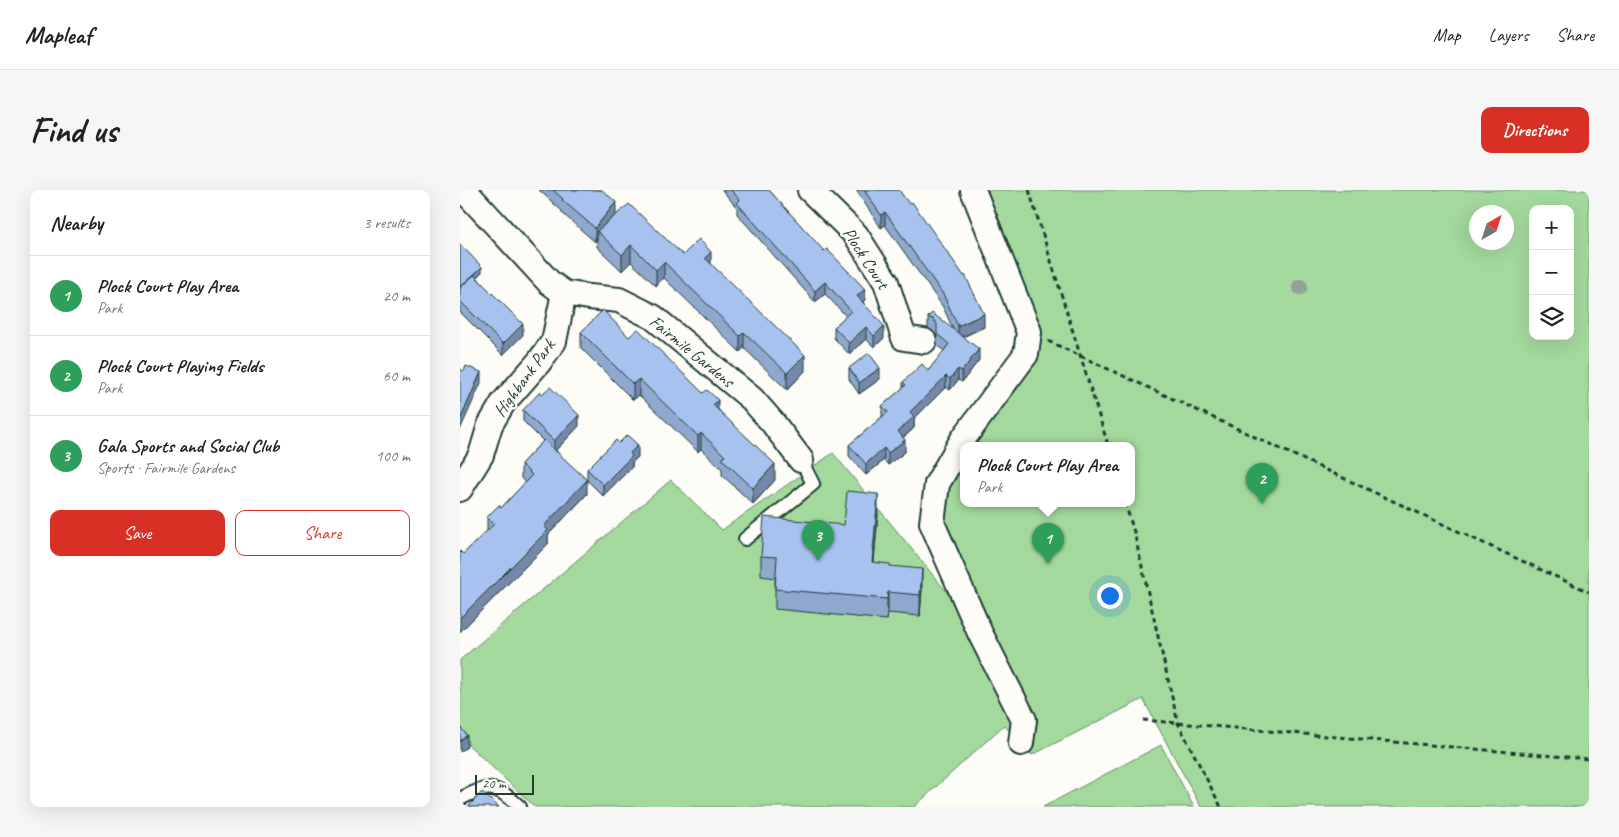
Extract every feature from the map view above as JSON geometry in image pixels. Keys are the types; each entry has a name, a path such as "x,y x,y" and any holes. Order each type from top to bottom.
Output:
{"street":[{"name":"Fairmile Gardens","path":"464,190 549,282 564,293 589,298 619,300 653,317 752,399 780,417 801,460"},
{"name":"Plock Court","path":"810,190 856,235 886,282 906,344"},
{"path":"960,442 1026,354 1029,332 973,190"},
{"name":"Highbank Park","path":"460,487 481,455 490,425 503,403 539,362 554,341 564,293"},
{"path":"960,443 937,484 932,523 980,633 1024,720 1021,743"}],"lane":[{"path":"745,539 813,484 801,460"},
{"path":"460,798 480,789 493,788 505,793 520,807"}],"path":[{"path":"1030,190 1107,442"},
{"path":"1029,332 1589,592"},
{"path":"1126,507 1134,532 1178,723 1221,807"},
{"path":"1143,720 1589,759"}],"green space":[{"path":"973,190 1589,190 1589,807 1201,807 1143,699 1032,755 1004,725 914,807 535,807 460,737 460,660 671,480 722,530 833,453 978,630 932,523 937,484 960,450 960,507 1135,507 1135,442 966,442 1026,354"},
{"path":"1161,745 1194,807 1043,807"}],"building":[{"path":"553,190 602,190 616,202 595,228"},
{"path":"731,190 769,190 824,251 827,249 865,289 857,296 884,326 874,336 866,327 849,343 834,327 851,311 825,282 815,291 737,203 740,200"},
{"path":"864,190 899,190 909,204 912,202 965,275 984,314 958,326 943,294 885,212 881,215"},
{"path":"629,204 683,255 699,239 711,252 705,258 805,355 787,373 744,332 740,336 664,262 656,270 631,245 622,255 597,231"},
{"path":"460,244 482,267 461,286 460,285"},
{"path":"474,275 523,324 503,344 460,301 460,288"},
{"path":"603,310 629,337 638,329 703,393 707,390 718,400 713,405 775,464 753,488 722,459 725,456 701,433 698,436 639,379 633,384 581,332"},
{"path":"932,313 979,349 962,371 958,369 950,379 946,376 910,412 914,417 898,431 905,440 888,453 884,448 866,464 849,445 888,412 882,406 906,385 903,382 922,364 928,371 949,344 937,334 937,324 928,317"},
{"path":"869,353 880,368 859,383 849,368"},
{"path":"466,366 481,372 460,420 460,369 464,371"},
{"path":"550,387 579,415 554,441 523,410 540,392 542,394"},
{"path":"627,435 638,445 630,453 632,456 603,485 587,469 616,440 619,443"},
{"path":"544,440 587,480 544,526 548,530 460,618 460,551 463,554 494,524 487,517 499,505 501,508 532,475 521,464"},
{"path":"847,491 878,494 872,562 922,569 920,595 888,592 887,599 775,589 777,557 761,556 764,517 844,525"},
{"path":"460,727 467,735 460,741"},
{"path":"482,792 499,807 468,807"}],"place":[{"name":"Plock Court Playing Fields","path":"1262,504"},
{"name":"Gala Sports and Social Club","path":"818,561"},
{"name":"Plock Court Play Area","path":"1048,564"}]}
